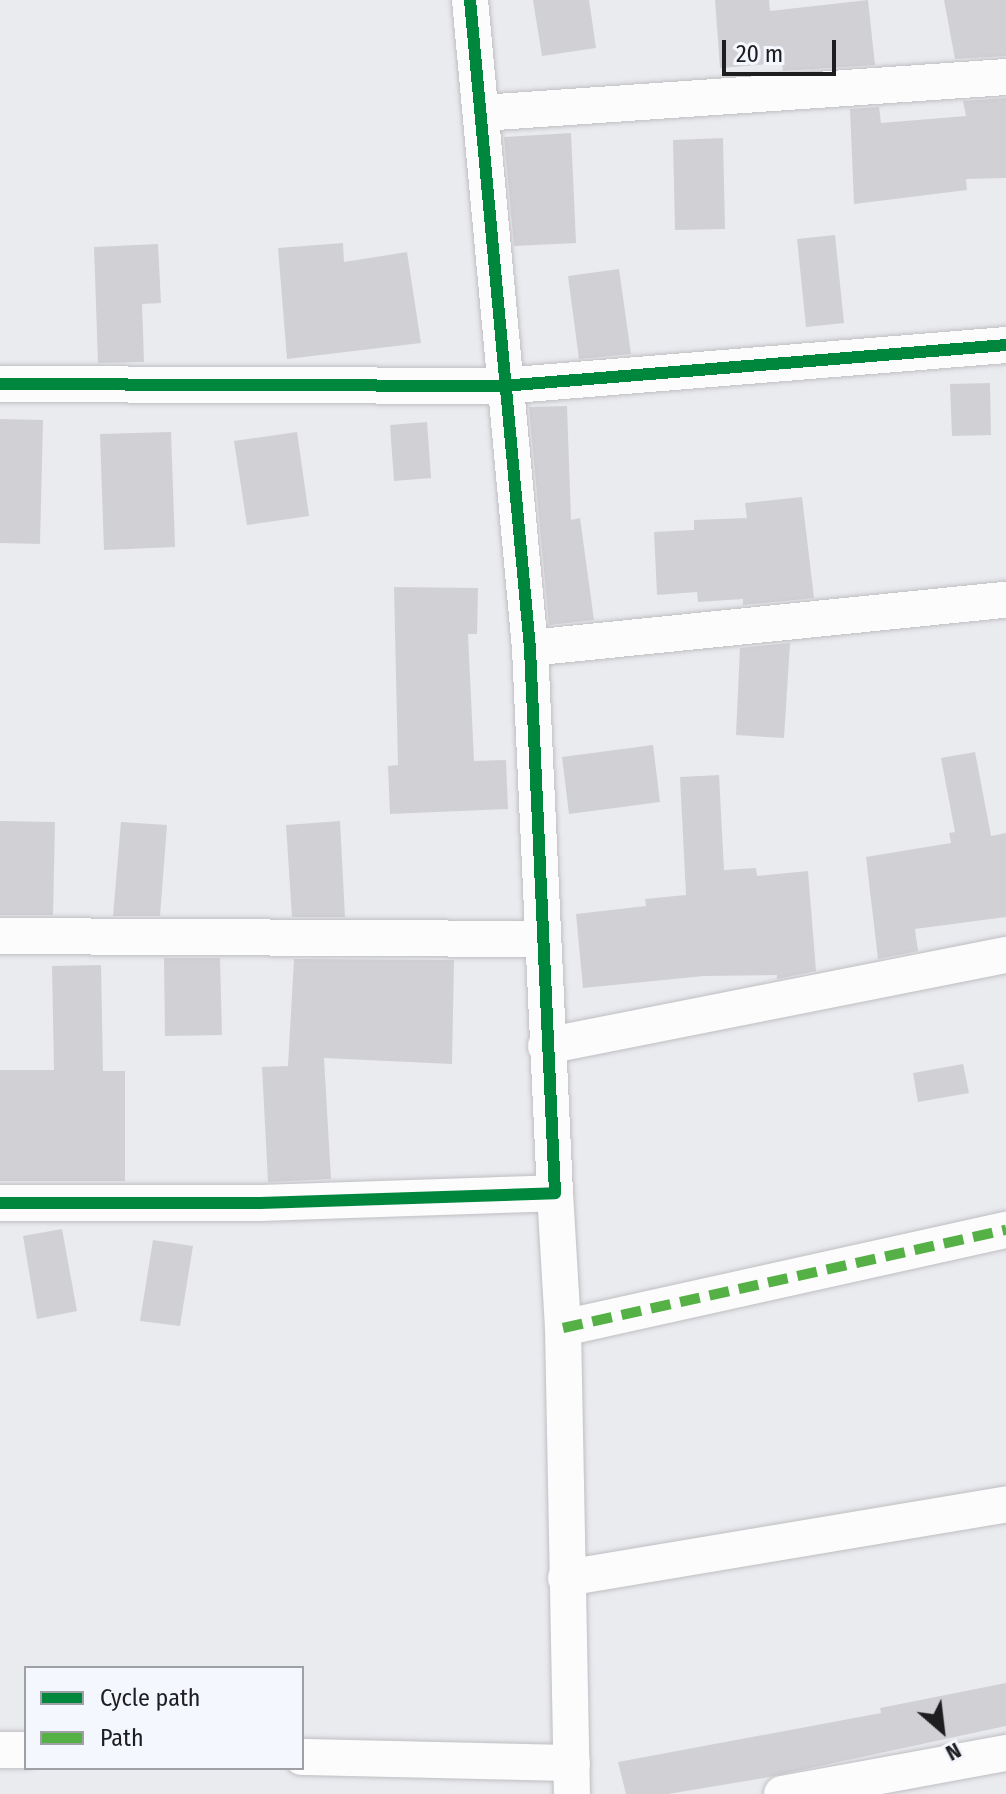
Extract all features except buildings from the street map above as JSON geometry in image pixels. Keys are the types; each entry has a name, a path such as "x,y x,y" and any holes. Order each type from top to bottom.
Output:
{"street":[{"path":"304,1757 572,1779 563,1328 546,1046 530,648 502,386 482,113 470,0"},
{"path":"482,113 1006,77"},
{"path":"0,384 502,386 1006,345"},
{"path":"530,648 1006,600"},
{"path":"0,936 542,939"},
{"path":"546,1046 1006,955"},
{"path":"0,1203 260,1203 555,1193"},
{"path":"563,1328 1006,1230"},
{"path":"566,1578 1006,1504"},
{"path":"0,1750 24,1750"},
{"path":"782,1794 1006,1753"}],"marked path":[{"path":"563,1328 1006,1230"}],"cycle path":[{"path":"0,1203 260,1203 555,1193 530,648 470,0"},
{"path":"0,384 502,386 1006,345"}]}
